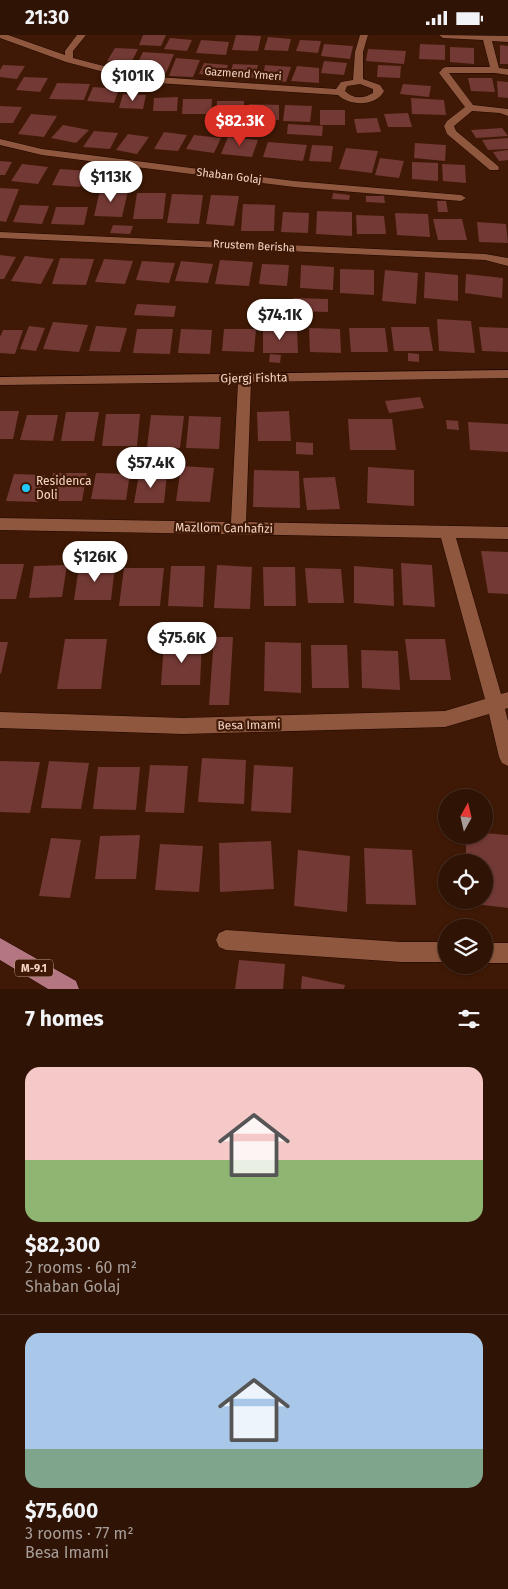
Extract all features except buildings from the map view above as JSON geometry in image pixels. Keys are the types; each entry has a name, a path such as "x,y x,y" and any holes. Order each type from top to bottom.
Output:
{"main road":[{"name":"M-9.1","path":"0,948 68,989"}],"street":[{"name":"Gazmend Ymeri","path":"0,35 69,60 142,79 340,92 347,98 358,100 373,98 378,93 378,89 372,84 358,81"},
{"path":"69,60 69,51 82,35"},
{"path":"340,92 340,87 344,84 358,81 359,52 364,35"},
{"path":"443,35 508,39"},
{"path":"487,38 495,70"},
{"path":"470,108 444,73 446,70 495,70 508,72"},
{"path":"494,168 451,133 449,126 470,108 502,110 508,113"},
{"name":"Shaban Golaj","path":"0,141 42,152 294,184 460,198"},
{"name":"Rrustem Berisha","path":"0,235 485,257 508,262"},
{"name":"Gjergj Fishta","path":"0,381 508,374"},
{"path":"238,528 245,379"},
{"name":"Mazllom Canhafizi","path":"0,524 508,533"},
{"path":"447,532 502,702 508,757"},
{"name":"Besa Imami","path":"0,720 182,726 445,719 502,702"},
{"path":"226,940 400,952 438,952"},
{"path":"493,953 508,953"}],"place":[{"name":"Residenca Doli","path":"26,488"}]}
